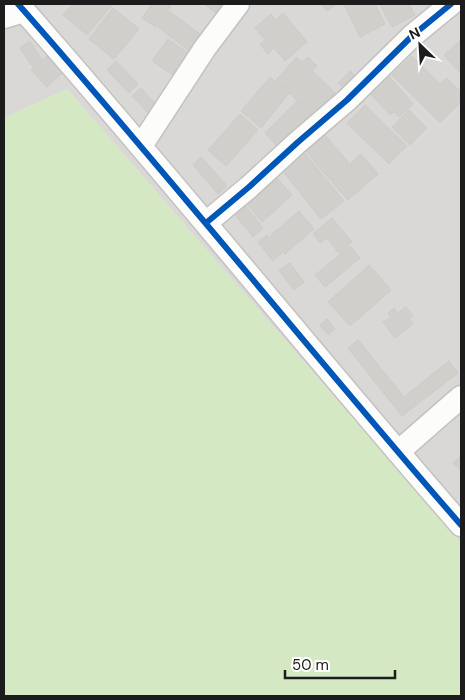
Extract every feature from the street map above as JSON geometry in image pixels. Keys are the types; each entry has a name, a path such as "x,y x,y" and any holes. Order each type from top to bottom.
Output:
{"street":[{"path":"141,146 205,48 238,4"},
{"path":"206,223 347,100 412,36 451,4"},
{"path":"15,10 141,146 461,525"},
{"path":"398,452 461,397"}],"shaded area":[{"path":"4,4 461,4 461,543 67,89 11,115 4,121"}],"green space":[{"path":"67,89 461,543 461,696 4,696 4,121 10,115"}],"building":[{"path":"73,4 113,4 87,35 63,15"},
{"path":"152,4 172,4 156,27 142,18"},
{"path":"204,4 229,4 220,16"},
{"path":"321,4 337,4 327,11"},
{"path":"344,4 375,4 385,24 360,37"},
{"path":"380,4 409,4 415,15 392,27"},
{"path":"113,8 139,29 114,59 89,39"},
{"path":"169,11 205,38 193,54 158,27"},
{"path":"283,13 307,42 285,61 274,48 268,54 260,44 265,40 255,28 271,14 276,20"},
{"path":"168,39 193,57 177,78 152,61"},
{"path":"461,40 461,74 444,55"},
{"path":"30,41 42,60 32,66 20,48"},
{"path":"47,56 63,72 47,87 31,70"},
{"path":"412,56 440,84 447,78 461,92 461,102 440,123 392,75"},
{"path":"297,57 302,62 308,57 317,66 312,71 337,95 315,118 276,80"},
{"path":"116,61 138,84 129,93 107,70"},
{"path":"350,71 360,80 348,92 338,83"},
{"path":"388,75 413,104 399,117 394,112 390,115 369,92"},
{"path":"270,77 289,93 261,128 241,111"},
{"path":"141,88 157,105 148,113 132,96"},
{"path":"297,101 315,118 282,151 265,133"},
{"path":"365,105 407,146 389,164 347,123"},
{"path":"409,110 427,128 410,145 392,127"},
{"path":"240,114 258,130 226,166 208,150"},
{"path":"325,135 349,163 330,180 306,151"},
{"path":"304,152 344,201 321,219 282,170"},
{"path":"361,154 378,174 348,200 331,181"},
{"path":"201,157 227,186 218,194 193,165"},
{"path":"276,177 292,195 262,222 246,203"},
{"path":"243,203 263,228 253,237 232,211"},
{"path":"299,211 314,229 285,254 270,236"},
{"path":"332,218 352,242 339,253 327,238 320,243 313,234"},
{"path":"267,235 282,253 273,261 258,242"},
{"path":"350,246 360,258 325,287 315,275"},
{"path":"290,263 304,282 294,290 279,270"},
{"path":"369,265 391,290 350,326 328,302"},
{"path":"406,307 413,316 409,319 413,324 395,338 383,322 391,317 388,313 394,308 398,313"},
{"path":"327,319 335,329 328,335 320,325"},
{"path":"358,340 404,397 449,361 458,373 402,416 348,348"},
{"path":"461,456 461,471 453,463"}],"cycle path":[{"path":"18,4 130,133 461,525"},
{"path":"206,223 347,100 412,36 451,4"}]}
